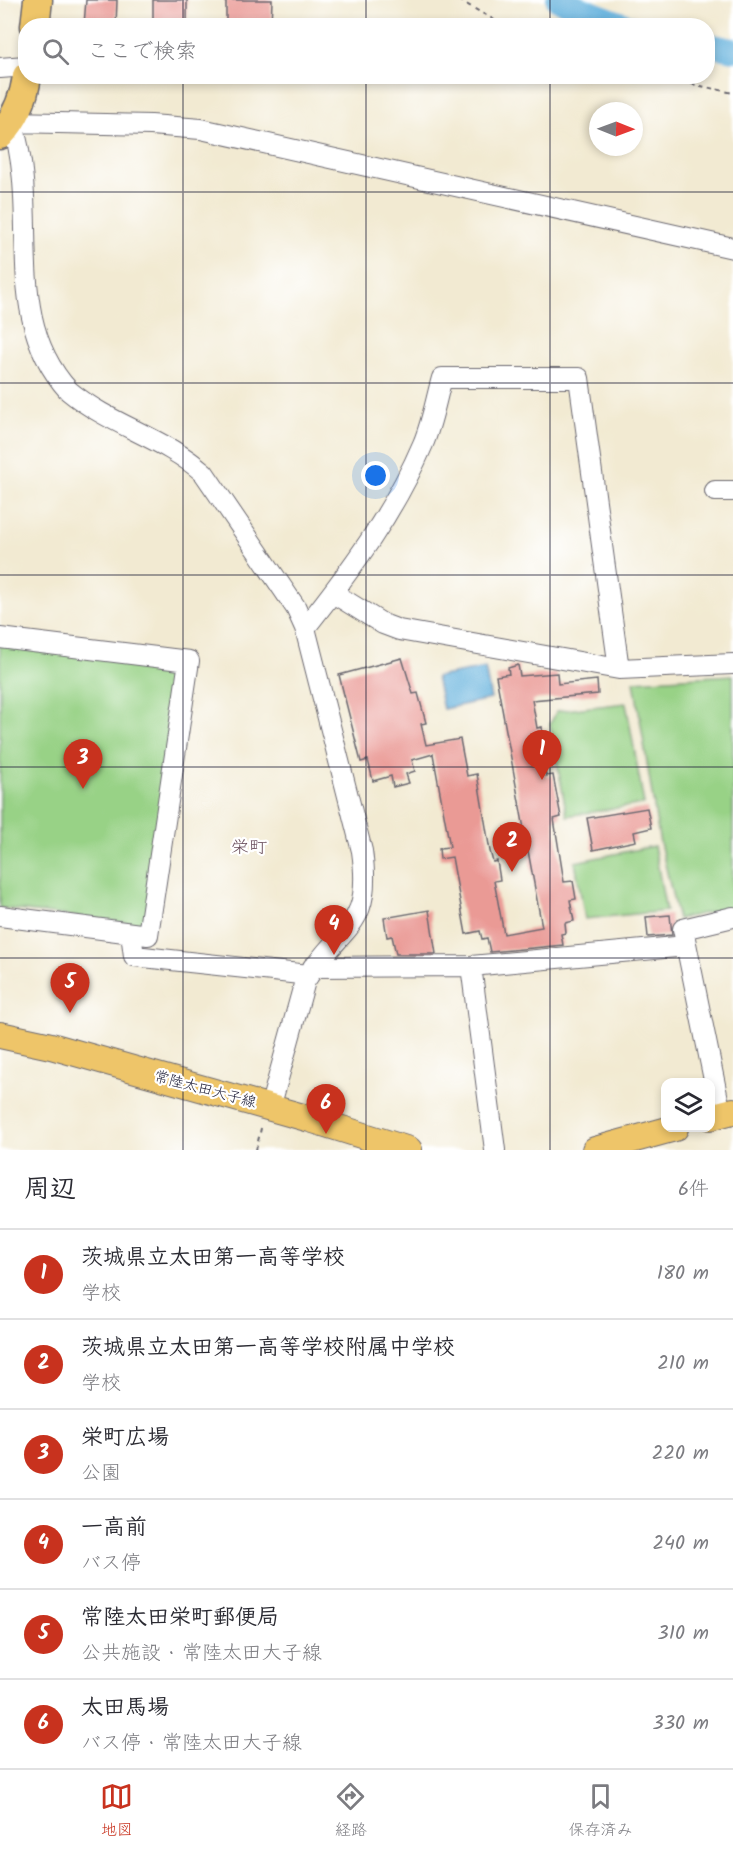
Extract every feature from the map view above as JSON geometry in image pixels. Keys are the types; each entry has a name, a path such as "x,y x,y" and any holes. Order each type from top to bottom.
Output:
{"highway":[{"path":"36,18 38,0"},
{"path":"6,128 20,104 25,84"}],"main road":[{"name":"常陸太田大子線","path":"0,1035 51,1046 268,1108 381,1145 409,1150"},
{"path":"604,1149 661,1132"}],"street":[{"path":"0,68 18,67"},
{"path":"268,1108 311,971 358,916 366,885 362,851 305,628 296,608 204,473 189,459 70,391 37,356 14,298 17,282 21,160 6,128 151,124 210,130 733,248"},
{"path":"305,628 350,573 390,511 424,442 442,378 579,378 619,669"},
{"path":"333,593 383,624 399,630 619,669 733,664"},
{"path":"0,638 189,661 148,935 0,916"},
{"path":"722,1114 683,928 733,917"},
{"path":"131,933 134,956 311,971 471,966 686,946"},
{"path":"471,966 495,1150"}],"path":[{"path":"459,0 492,18"},
{"path":"692,84 733,93"},
{"path":"256,1150 268,1108"}],"green space":[{"path":"0,641 181,663 146,925 0,908"},
{"path":"733,675 733,907 678,919 659,838 634,681"},
{"path":"626,703 644,804 567,816 550,724 557,711"},
{"path":"654,846 666,911 585,919 575,862"}],"water":[{"path":"485,668 491,699 443,709 436,677"}],"building":[{"path":"86,0 117,0 116,18 85,18"},
{"path":"153,0 187,0 187,18 153,18"},
{"path":"226,0 272,0 271,18 226,18"},
{"path":"402,658 413,694 418,693 426,723 421,724 426,745 460,739 467,776 477,774 490,851 493,862 497,861 500,880 494,881 504,934 542,927 496,676 509,674 508,668 518,665 520,676 557,673 558,684 597,680 598,694 532,700 537,728 542,727 543,739 539,741 546,776 553,775 561,817 554,819 564,882 573,881 576,899 570,900 574,921 565,923 566,933 561,934 563,945 490,952 487,938 482,939 480,931 466,934 452,857 440,859 439,848 450,847 433,754 412,760 415,771 406,774 409,783 393,787 391,776 373,781 368,760 361,762 339,675"},
{"path":"647,808 651,828 634,832 636,841 593,850 587,818"},
{"path":"429,910 436,954 396,954 392,936 387,937 384,918"},
{"path":"670,915 672,935 648,937 646,917"}],"waterway":[{"path":"558,0 606,18"},
{"path":"715,46 733,50"}],"place":[{"name":"茨城県立太田第一高等学校","path":"542,780"},
{"name":"栄町広場","path":"83,789"},
{"name":"茨城県立太田第一高等学校附属中学校","path":"512,872"},
{"name":"一高前","path":"334,955"},
{"name":"常陸太田栄町郵便局","path":"70,1013"},
{"name":"太田馬場","path":"326,1134"}],"district":[{"name":"栄町","path":"249,848"}]}
